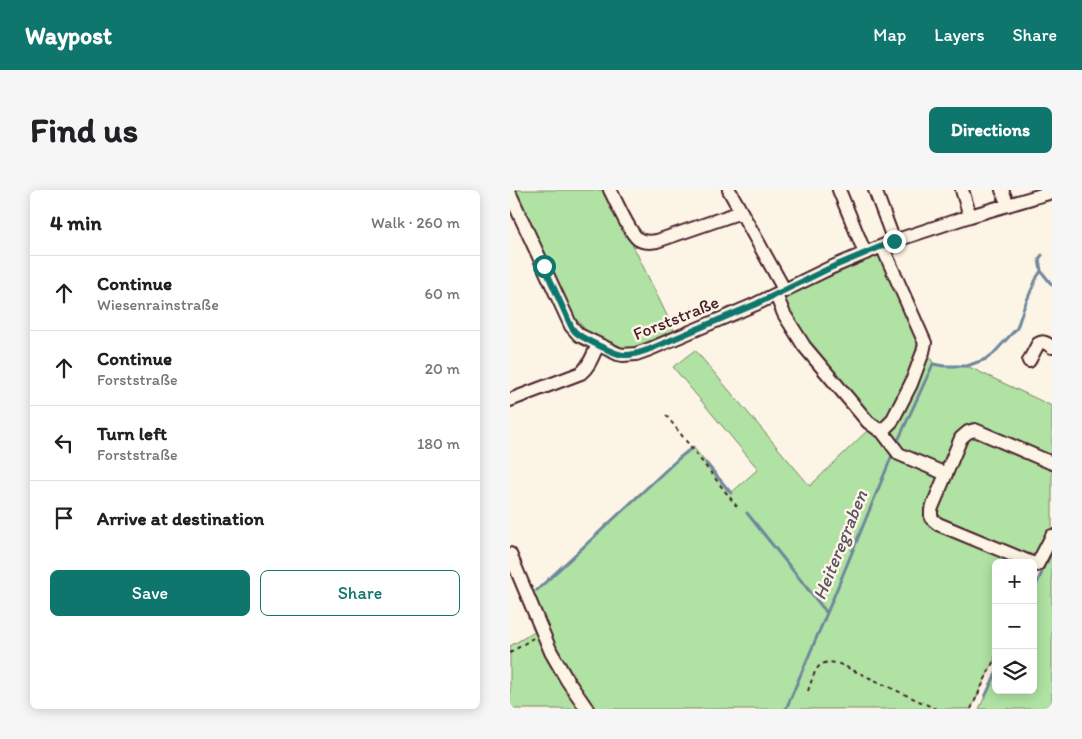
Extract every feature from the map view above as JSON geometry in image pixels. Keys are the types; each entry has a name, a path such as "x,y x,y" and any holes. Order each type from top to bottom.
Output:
{"street":[{"path":"610,190 632,231 638,239 644,242 657,241 741,212"},
{"path":"729,190 781,293 784,314 804,346 868,422 881,430 899,454 946,474"},
{"path":"839,190 864,253"},
{"path":"875,190 888,243 925,343 924,352 911,384 892,421 881,430"},
{"path":"962,190 970,216"},
{"path":"1002,190 1008,205"},
{"name":"Forststraße","path":"510,194 571,326 579,335 624,355 636,354 748,308 888,243 970,216 1052,193"},
{"path":"1029,361 1041,342 1052,347"},
{"path":"510,400 585,370 598,344"},
{"path":"1022,559 938,524 930,518 931,510 961,438 968,432 975,430 1052,463"},
{"path":"1037,559 1052,536"},
{"path":"510,554 551,652 587,709"}],"path":[{"path":"666,415 738,508"},
{"path":"510,653 542,632"},
{"path":"808,691 820,664 833,662 936,709"},
{"path":"971,709 992,664"}],"green space":[{"path":"514,190 606,190 674,330 634,348 622,347 586,330 576,319 573,320"},
{"path":"884,253 933,363 944,366 967,366 1052,406 1052,534 1037,566 1037,559 992,559 992,664 971,709 510,709 510,646 543,627 530,593 537,590 693,447 731,493 758,469 673,367 695,350 810,486 872,426 772,302"},
{"path":"1052,551 1052,709 979,709 992,681 992,694 1037,694 1037,583"}],"waterway":[{"path":"1041,271 1039,259 1042,255"},
{"name":"Heiteregraben","path":"896,445 933,364 967,366 986,359 1017,328 1024,307 1041,271 1052,285"},
{"path":"537,590 693,447"},
{"name":"Heiteregraben","path":"747,513 827,613 893,453"},
{"path":"706,463 731,493"},
{"path":"1047,562 1052,551"},
{"path":"1037,583 1042,572"},
{"path":"786,709 827,613"},
{"path":"985,697 992,682"}],"route":[{"path":"544,266 575,331 579,335 618,354 624,355 636,354 650,349 756,304 830,268 894,241"}]}
